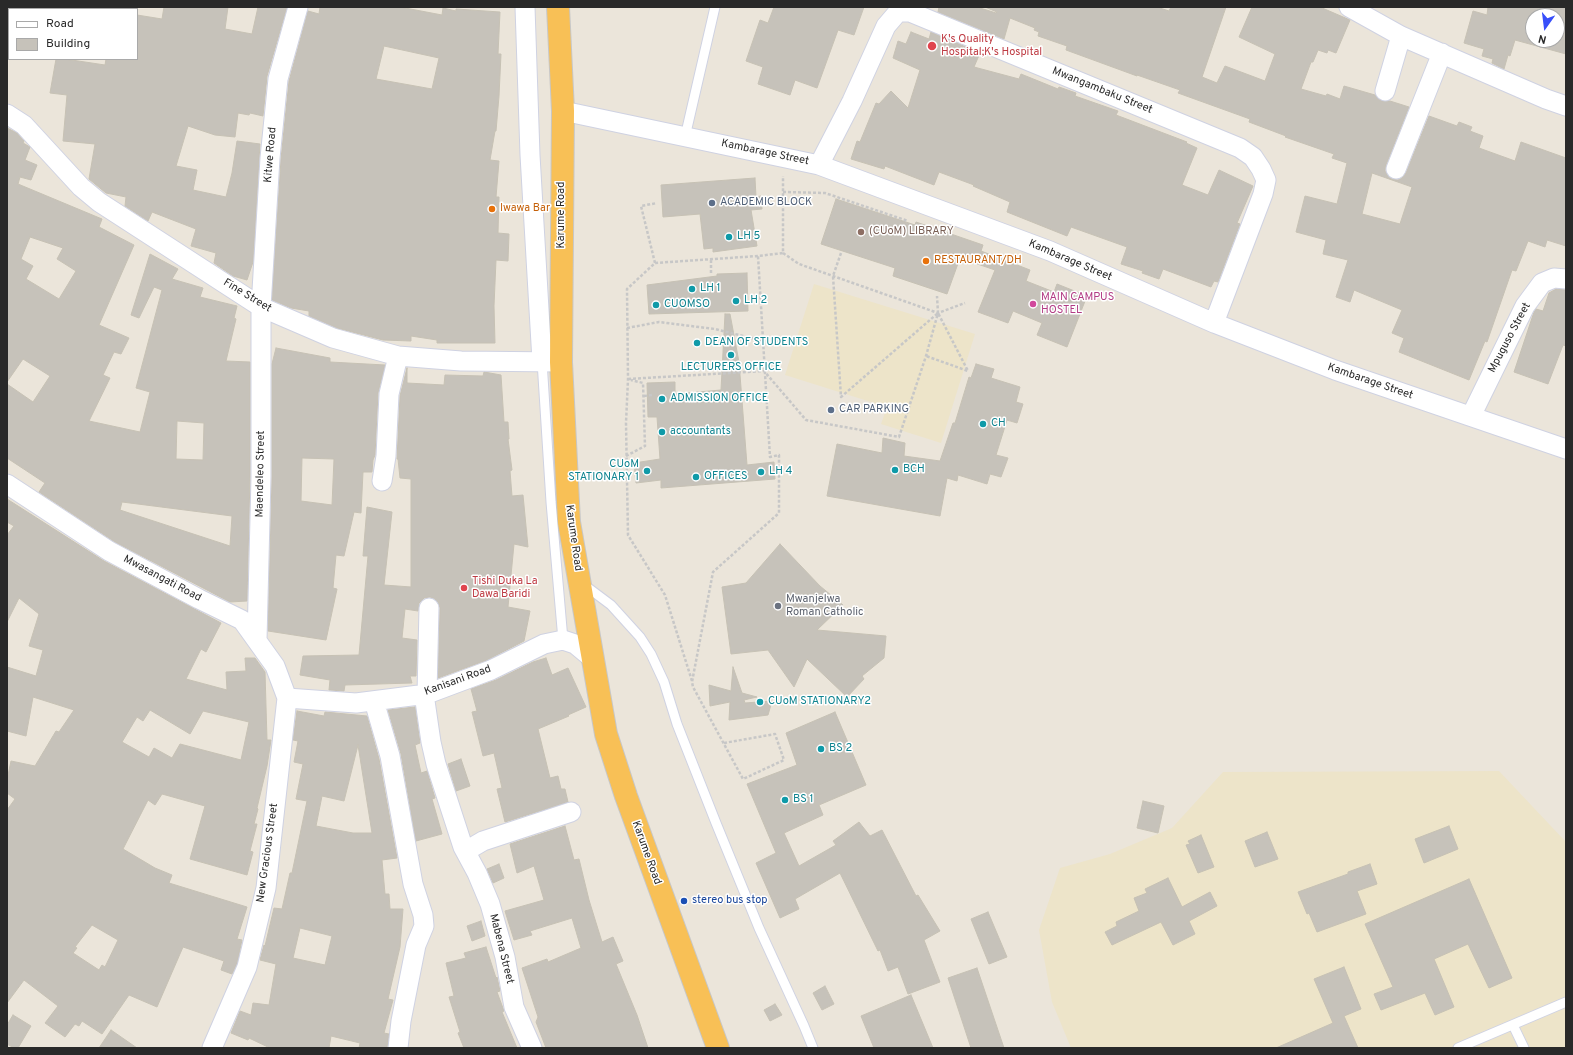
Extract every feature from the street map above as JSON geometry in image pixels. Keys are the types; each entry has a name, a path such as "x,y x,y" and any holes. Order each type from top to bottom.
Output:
{"highway":[{"name":"Karume Road","path":"558,7 563,111 552,361 569,522 608,741 626,796 718,1048"}],"street":[{"name":"Kitwe Road","path":"262,307 270,158 278,79 298,7"},
{"path":"525,7 530,155 552,361"},
{"path":"1349,7 1401,36 1546,99 1566,106"},
{"name":"Mwangambaku Street","path":"819,165 852,101 886,26 898,12 910,12 1240,148 1253,157 1266,180 1263,194 1214,323"},
{"path":"1385,91 1401,36"},
{"path":"1396,169 1442,53"},
{"name":"Kambarage Street","path":"563,111 819,165 1050,251 1214,323 1334,370 1566,449"},
{"name":"Fine Street","path":"7,114 24,124 81,187 99,202 262,307 333,338 398,356 461,361 552,361"},
{"name":"Mpuguso Street","path":"1471,416 1525,306 1542,283 1554,278 1566,279"},
{"name":"Maendeleo Street","path":"257,640 261,477 262,307"},
{"path":"382,481 386,456 389,394 398,356"},
{"name":"Mwasangati Road","path":"7,484 109,551 242,620 275,666 287,698"},
{"name":"Mabena Street","path":"429,608 425,694 431,742 436,764 464,849 477,873 490,904 505,958 514,1007 532,1048"},
{"path":"563,640 575,644 593,659"},
{"name":"Kanisani Road","path":"287,698 356,703 425,694 491,670 544,644 563,640"},
{"name":"New Gracious Street","path":"212,1048 247,967 266,888 287,698"},
{"path":"374,701 390,756 413,884 423,915 424,926 416,945 401,1021 398,1048"},
{"path":"464,849 483,841 571,812"}],"lane":[{"path":"685,137 715,7"},
{"path":"552,361 551,502 563,640"},
{"path":"580,582 611,605 640,637 651,654 664,682 677,724 759,928 813,1048"},
{"path":"1458,1048 1566,1002"},
{"path":"1513,1025 1524,1048"}],"path":[{"path":"782,157 783,252"},
{"path":"783,192 826,193 908,221"},
{"path":"655,263 641,206 657,203"},
{"path":"724,743 775,734 784,760 743,779 724,743 692,682 665,595 628,535 626,456 628,379 627,289 655,263 758,256 783,252 799,264 938,313 968,371 926,356"},
{"path":"841,254 833,276 841,398 938,313 965,303"},
{"path":"692,682 713,572 779,513 779,455 770,457 758,256"},
{"path":"710,273 711,259"},
{"path":"764,371 806,420 899,437 926,356 938,313 937,296"},
{"path":"627,328 659,322 715,329 763,342"},
{"path":"628,379 764,371"},
{"path":"626,456 645,446 643,383 628,379"},
{"path":"644,396 652,395"}],"shaded area":[{"path":"814,284 975,334 941,443 881,424 887,407 785,375"},
{"path":"1499,771 1566,842 1566,1048 1071,1048 1052,1002 1039,930 1060,868 1110,854 1172,828 1223,772"}],"building":[{"path":"164,7 228,7 225,29 252,34 258,7 287,7 267,76 263,116 250,113 249,115 238,113 235,137 215,135 188,126 176,166 197,170 193,190 226,197 232,173 237,141 260,144 253,262 247,280 233,276 214,263 216,253 191,246 196,229 152,212 148,221 125,206 126,197 106,193 89,179 95,144 63,141 67,95 50,93 56,60 72,60 105,65 106,60 138,60 138,15 162,19"},
{"path":"320,7 400,7 442,15 443,8 456,11 456,9 500,12 498,54 501,54 499,96 496,131 490,160 499,161 496,197 499,197 498,233 509,234 508,261 496,260 494,306 495,343 437,343 437,340 411,336 411,341 383,340 337,328 309,316 309,311 291,308 272,300 281,159 289,81 308,11 319,14","holes":["384,46 439,58 432,89 376,79"]},
{"path":"774,7 864,7 854,35 838,30 817,88 795,80 790,95 758,84 763,67 746,61 760,20 768,23"},
{"path":"939,7 977,7 996,13 997,12 985,7 1157,7 1169,11 1171,7 1226,7 1202,77 1217,83 1225,66 1265,81 1275,54 1239,37 1252,7 1320,7 1350,20 1336,53 1328,50 1327,53 1318,50 1313,62 1311,62 1301,89 1326,96 1327,94 1340,99 1344,86 1375,95 1382,101 1390,101 1409,107 1386,165 1385,171 1388,176 1392,179 1398,180 1406,173 1429,116 1457,126 1459,122 1472,127 1470,131 1483,136 1479,148 1515,161 1521,142 1566,158 1566,246 1547,240 1545,247 1528,241 1516,271 1512,270 1487,342 1485,341 1469,380 1399,352 1404,338 1392,333 1402,310 1354,290 1350,302 1336,297 1348,260 1323,254 1326,240 1296,232 1305,196 1337,204 1347,163 1332,158 1334,154 1285,137 1286,136 1249,122 1250,119 1178,93 1180,90 1066,50 1067,46 1038,36 1039,32 1034,30 1035,28 1010,18 1004,39 938,12","holes":["1372,173 1412,187 1400,224 1362,214"]},
{"path":"1488,7 1566,7 1566,54 1544,48 1565,48 1565,8 1525,8 1525,43 1515,40 1510,56 1508,55 1504,69 1492,63 1493,59 1482,56 1484,49 1464,43 1473,11 1487,15"},
{"path":"911,32 929,39 931,32 980,53 974,67 1019,79 1021,74 1058,89 1059,87 1076,93 1075,96 1118,111 1116,115 1187,142 1186,143 1197,148 1182,185 1208,195 1219,170 1253,186 1237,223 1240,224 1218,282 1214,281 1211,287 1163,269 1159,279 1142,273 1143,271 1121,264 1127,247 1071,227 1067,236 1007,212 1010,202 973,186 974,185 939,172 934,185 885,166 884,169 851,159 857,141 860,142 876,103 879,104 891,91 908,108 920,70 893,58 898,41 906,44"},
{"path":"7,128 17,133 24,141 23,143 30,147 25,160 37,165 31,180 20,177 18,184 102,219 99,227 134,245 99,325 129,338 121,354 114,352 103,375 110,378 89,421 140,432 150,392 136,388 162,290 154,287 139,318 131,315 150,254 178,269 172,279 203,288 200,297 237,306 234,318 236,319 226,361 250,362 250,477 247,601 230,602 115,542 39,492 45,483 7,458 7,384 33,402 50,376 23,359 7,382","holes":["30,237 63,248 57,259 76,271 59,299 26,279 33,266 21,259","177,421 204,423 203,460 176,459","122,502 232,516 230,546 120,510"]},
{"name":"ACADEMIC BLOCK","path":"755,178 756,197 761,196 762,209 751,210 757,246 713,252 713,248 704,249 700,214 663,217 661,185"},
{"path":"836,199 915,225 916,222 983,245 981,251 1030,270 1026,281 1054,292 1057,284 1087,296 1067,347 1037,335 1042,323 1013,311 1008,323 978,312 995,270 960,258 947,294 893,276 895,268 821,244"},
{"path":"747,273 748,311 649,314 647,285 717,276 717,274"},
{"path":"1556,289 1566,290 1566,346 1563,345 1548,384 1514,372 1534,312 1536,309 1543,311 1549,293"},
{"path":"725,314 730,314 739,362 747,465 774,462 775,479 661,488 661,480 636,483 634,463 660,459 657,417 648,417 647,383 675,382 675,394 721,390"},
{"path":"276,348 330,358 330,362 385,365 378,393 375,455 372,472 363,472 361,513 354,512 344,556 336,555 333,588 337,589 326,640 268,631 272,477 272,364","holes":["302,458 334,459 332,505 301,501"]},
{"path":"976,364 994,369 991,378 1020,387 1016,402 1023,404 1017,423 1007,420 996,455 1008,458 1001,477 990,474 987,484 958,475 957,481 947,478 940,516 827,496 837,444 882,453 883,438 905,443 904,456 940,461 953,423 955,423 969,377 971,378"},
{"path":"407,368 407,383 444,385 445,375 483,376 484,372 501,375 504,422 508,422 508,439 512,470 510,471 512,496 523,495 528,547 514,544 508,607 530,611 524,641 487,660 438,678 440,608 435,599 430,597 424,598 419,603 418,611 405,609 402,638 417,640 416,676 410,676 412,683 345,685 344,691 329,690 330,680 300,675 303,656 359,655 368,556 363,556 367,507 392,512 384,585 411,587 411,479 400,478 397,459 400,396"},
{"path":"7,499 104,561 221,623 206,652 201,649 186,679 227,690 226,672 246,671 245,658 255,658 265,672 267,740 271,740 267,766 254,824 257,824 250,851 253,852 247,875 190,859 205,806 162,794 155,805 148,800 123,849 155,868 172,875 169,883 247,907 237,939 242,940 237,964 232,974 221,970 224,961 183,947 157,1007 129,995 102,1034 82,1021 79,1026 75,1024 65,1037 45,1023 58,1006 24,980 7,1003 7,810 15,799 7,793 7,780 11,761 35,766 56,731 59,732 74,710 33,697 26,736 7,731 7,667 36,676 43,650 29,646 39,614 19,598 7,622 7,535 14,526 7,522","holes":["150,710 190,734 203,711 249,722 241,760 180,744 172,758 154,748 149,757 122,742 137,717 143,721","92,925 118,940 105,967 102,965 99,970 73,953 77,948 75,947"]},
{"path":"780,544 820,586 843,605 817,630 886,636 884,658 862,676 864,679 847,697 807,659 794,687 768,650 731,654 722,587 746,583"},
{"path":"546,658 552,675 568,668 586,707 538,729 550,778 558,776 561,789 565,789 568,802 505,822 497,789 502,788 494,753 483,756 472,712 477,711 471,689 496,680 533,662"},
{"name":"CUoM STATIONARY2","path":"733,667 742,693 757,697 744,700 745,703 772,701 768,715 729,720 730,702 710,706 709,685 731,691"},
{"path":"415,707 420,743 415,745 421,773 427,771 435,798 432,799 442,834 416,841 401,754 388,710"},
{"path":"297,711 324,716 325,712 367,716 379,759 397,858 382,860 385,894 389,894 390,909 403,909 400,947 388,999 393,1000 384,1033 389,1034 387,1048 359,1048 360,1043 331,1036 329,1048 270,1048 249,1038 248,1040 231,1033 240,1011 251,1015 253,1003 269,1005 276,964 260,960 274,908 282,909 290,873 292,873 307,801 296,799 303,764 294,762 298,741 293,740","holes":["358,745 372,833 353,833 316,826 322,796 344,801","300,928 332,936 325,965 293,958"]},
{"path":"835,712 866,785 819,805 823,815 784,833 799,866 836,845 833,841 859,822 870,836 882,830 916,896 918,895 940,931 924,940 940,982 908,994 898,967 888,971 880,950 878,951 840,873 795,899 799,909 780,918 756,863 776,853 747,784 797,765 786,733"},
{"path":"461,759 470,786 456,791 448,764"},
{"path":"1143,801 1164,806 1158,833 1137,828"},
{"path":"565,826 574,860 579,859 589,900 602,942 613,937 623,961 616,964 637,1015 648,1048 546,1048 536,1022 538,1017 522,968 547,959 548,962 581,948 572,918 530,931 532,935 514,940 505,911 544,900 534,866 517,873 510,844"},
{"path":"1449,826 1458,849 1424,863 1415,839"},
{"path":"1267,832 1278,859 1255,867 1245,841"},
{"path":"1201,835 1214,867 1198,873 1186,845 1190,844 1188,841"},
{"path":"499,864 504,878 493,883 487,869"},
{"path":"1370,864 1377,884 1357,891 1366,914 1317,932 1309,913 1307,914 1298,892 1348,874 1348,872"},
{"path":"1168,878 1182,907 1210,892 1217,906 1189,921 1195,934 1173,945 1161,922 1112,945 1105,932 1117,926 1116,922 1139,911 1134,898 1147,893 1145,889"},
{"path":"1469,879 1512,978 1489,988 1468,944 1434,959 1454,1007 1435,1015 1425,993 1381,1010 1374,994 1393,987 1365,924"},
{"path":"988,912 1007,957 989,964 971,919"},
{"path":"481,921 485,936 472,941 467,926"},
{"path":"486,947 496,978 497,977 500,991 497,992 504,1011 502,1012 517,1048 464,1048 458,1033 460,1032 449,997 454,996 446,963 466,958 464,953"},
{"path":"1344,967 1361,1009 1344,1016 1358,1048 1276,1048 1333,1023 1314,979"},
{"path":"977,968 1004,1048 971,1048 948,978"},
{"path":"825,986 834,1004 822,1010 813,993"},
{"path":"911,995 933,1048 874,1048 861,1016"},
{"path":"775,1004 782,1015 770,1021 764,1010"},
{"path":"13,1015 31,1026 18,1048 14,1048 7,1044 7,1025"},
{"path":"111,1030 137,1048 99,1048"}],"place":[{"name":"K's Quality Hospital;K's Hospital","path":"932,46"},
{"name":"ACADEMIC BLOCK","path":"712,203"},
{"name":"Iwawa Bar","path":"492,209"},
{"name":"(CUoM) LIBRARY","path":"861,232"},
{"name":"LH 5","path":"729,237"},
{"name":"RESTAURANT/DH","path":"926,261"},
{"name":"LH 1","path":"692,289"},
{"name":"LH 2","path":"736,301"},
{"name":"MAIN CAMPUS HOSTEL","path":"1033,304"},
{"name":"CUOMSO","path":"656,305"},
{"name":"DEAN OF STUDENTS","path":"697,343"},
{"name":"LECTURERS OFFICE","path":"731,355"},
{"name":"ADMISSION OFFICE","path":"662,399"},
{"name":"CAR PARKING","path":"831,410"},
{"name":"CH","path":"983,424"},
{"name":"accountants","path":"662,432"},
{"name":"BCH","path":"895,470"},
{"name":"CUoM STATIONARY 1","path":"647,471"},
{"name":"LH 4","path":"761,472"},
{"name":"OFFICES","path":"696,477"},
{"name":"Tishi Duka La Dawa Baridi","path":"464,588"},
{"name":"Mwanjelwa Roman Catholic","path":"778,606"},
{"name":"CUoM STATIONARY2","path":"760,702"},
{"name":"BS 2","path":"821,749"},
{"name":"BS 1","path":"785,800"},
{"name":"stereo bus stop","path":"684,901"}]}
